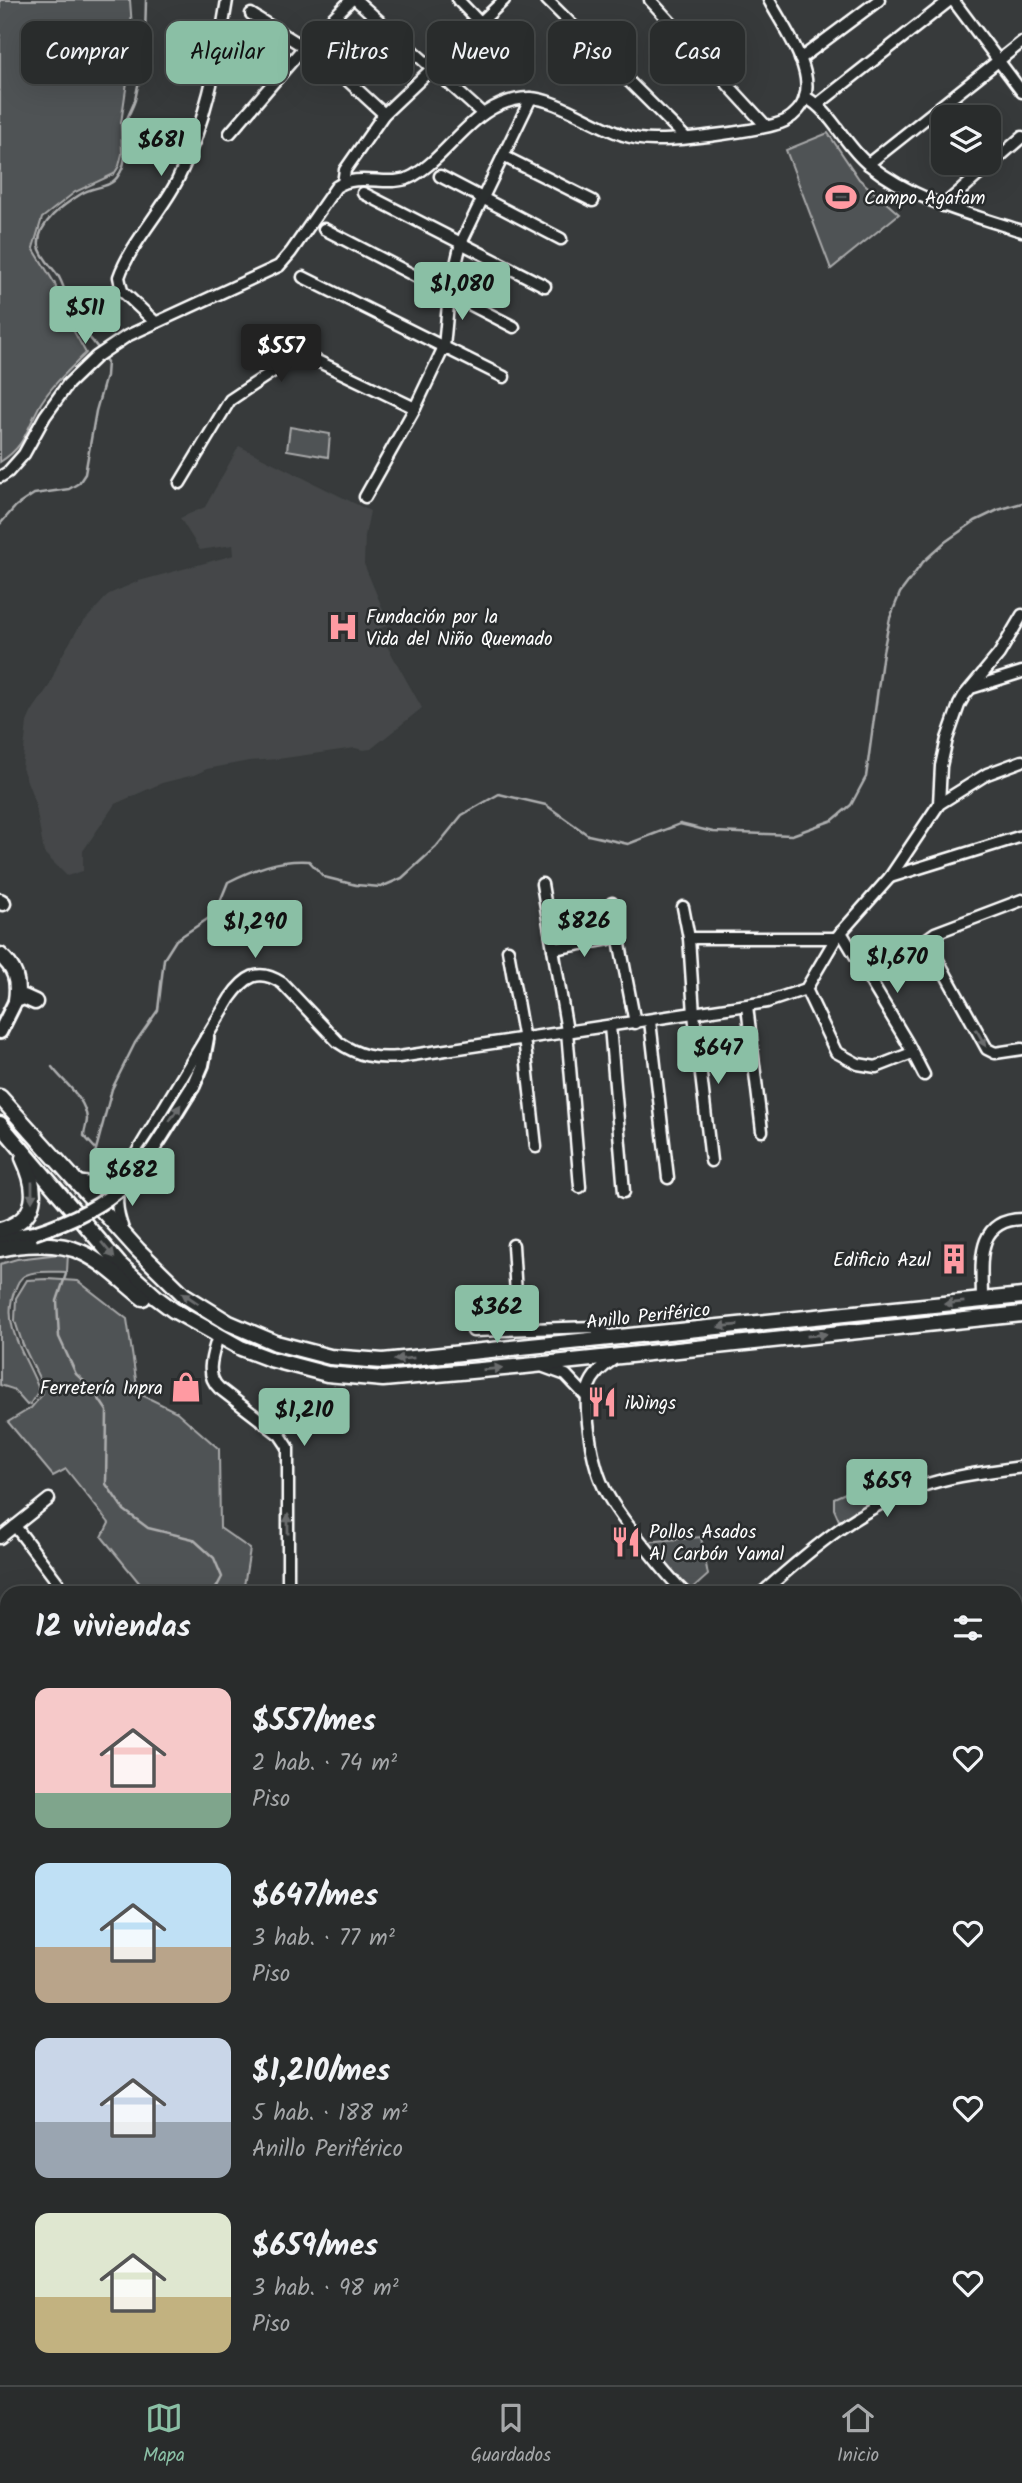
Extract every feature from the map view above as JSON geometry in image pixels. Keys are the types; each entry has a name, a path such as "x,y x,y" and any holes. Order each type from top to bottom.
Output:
{"highway":[{"path":"0,955 12,966 16,975 16,1000 24,997 35,1002"},
{"name":"Anillo Periférico","path":"0,1097 127,1239 184,1295 229,1323 276,1343 330,1357 383,1361 1022,1296"},
{"name":"Anillo Periférico","path":"0,1124 119,1264 157,1298 218,1336 271,1359 327,1374 383,1378 525,1366 1022,1314"},
{"path":"0,1230 11,1227 27,1214 33,1201 33,1184 15,1140"},
{"path":"0,1249 50,1246 82,1252 179,1324 204,1328"}],"main road":[{"path":"0,1032 16,1000"},
{"path":"0,1239 34,1233 81,1213 108,1198 124,1185 142,1163 193,1086 202,1065 207,1038"}],"street":[{"path":"155,322 122,291 119,277 176,182 193,147 207,102 227,0"},
{"path":"330,21 351,0"},
{"path":"356,0 427,64"},
{"path":"458,0 478,21"},
{"path":"482,21 504,0"},
{"path":"547,0 685,137"},
{"path":"649,0 766,126"},
{"path":"0,477 24,454 45,416 68,384 96,357 127,336 155,322 279,266 329,194 343,183 357,179 394,181 411,177 498,104 539,98 624,135 654,140 766,126 785,121 798,111 806,97 806,78 800,59 769,0"},
{"path":"800,59 879,0"},
{"path":"818,104 952,0 1022,92"},
{"path":"251,14 302,46"},
{"path":"868,164 1022,42"},
{"path":"230,133 302,49"},
{"path":"343,183 345,170 384,114 427,75"},
{"path":"351,84 384,114"},
{"path":"450,84 483,114"},
{"path":"806,97 818,104 849,147 868,164 919,197 1021,230"},
{"path":"365,497 415,408 444,347 449,294 461,243 531,98"},
{"path":"512,100 518,108 520,120"},
{"path":"943,206 1022,137"},
{"path":"503,156 593,201"},
{"path":"440,176 561,239"},
{"path":"363,193 545,286"},
{"path":"324,229 514,327"},
{"path":"303,277 504,377"},
{"path":"180,483 230,400 287,362 313,359 415,408"},
{"path":"939,804 941,766 947,740 964,696 999,654 1022,615"},
{"path":"973,688 1022,672"},
{"path":"127,1239 117,1213 116,1200 122,1177 238,986 254,975 273,976 338,1042 348,1050 372,1058 399,1057 767,1002 806,989 839,935 890,877 939,804 987,774 1022,761"},
{"path":"890,877 1022,836"},
{"path":"542,884 567,1031 580,1187"},
{"path":"1022,900 934,933 928,938 987,1049 995,1053 1022,1049"},
{"path":"612,903 635,1023"},
{"path":"683,907 689,938 694,1014 711,1161"},
{"path":"689,938 839,935"},
{"path":"839,935 924,1075"},
{"path":"554,949 609,939"},
{"path":"508,950 524,1038 536,1147"},
{"path":"806,989 836,1052 858,1064 876,1068 912,1052"},
{"path":"747,1006 762,1131"},
{"path":"650,1021 668,1178"},
{"path":"610,1026 624,1192"},
{"path":"76,1181 99,1184 122,1177"},
{"path":"982,1300 985,1237 992,1227 1022,1219"},
{"path":"513,1245 518,1328"},
{"path":"473,1331 594,1327 612,1338"},
{"path":"218,1336 210,1367 212,1380 280,1435 288,1447 288,1586"},
{"path":"585,1395 598,1373 617,1356"},
{"path":"525,1366 559,1371 577,1384 585,1395 594,1462 608,1499 677,1586"},
{"path":"770,1586 841,1528 883,1504 922,1486 972,1474 1022,1467"},
{"path":"1,1536 49,1499"},
{"path":"15,1527 60,1586"}],"shaded area":[{"path":"0,0 130,0 132,21 21,21 21,84 127,84 119,166 114,174 75,192 42,218 33,248 55,284 63,312 86,353 51,389 21,443 0,462"},
{"name":"Campo Agafam","path":"828,133 859,179 899,214 831,269 786,150"},
{"path":"290,427 330,434 328,457 287,450"},
{"path":"239,446 370,511 365,536 364,564 389,624 378,630 422,708 371,749 355,748 207,769 162,783 115,804 83,851 83,871 67,876 44,853 35,802 22,768 27,722 79,627 109,594 139,581 234,555 233,545 200,550 180,518 205,507"},
{"path":"68,1253 67,1272 39,1272 24,1276 17,1284 11,1303 16,1340 38,1387 38,1392 27,1405 13,1389 0,1385 0,1264 17,1259"},
{"path":"27,1280 78,1281 127,1319 138,1393 177,1412 219,1449 220,1528 250,1549 244,1586 141,1586 102,1537 109,1523 66,1469 53,1476 8,1422 31,1408 42,1395 41,1382 15,1321 16,1298"},
{"path":"873,1481 882,1503 842,1527 834,1509 834,1498"},
{"path":"701,1537 708,1575 696,1586 679,1586 644,1542"}],"waterway":[{"path":"100,351 74,317 59,277 40,250 39,238 47,222 60,209 85,191 115,180 121,170 125,126 135,100 142,63 146,0"},
{"path":"0,524 16,506 34,494 69,489 79,483 85,474 96,411 106,376 107,362 103,356"},
{"path":"93,1161 112,1089 135,1043 158,1010 164,959 176,940 215,914 228,882 267,866 309,861 324,877 356,885 381,887 402,878 436,847 462,815 499,794 546,805 588,835 628,844 680,824 713,832 792,835 833,820 851,805 866,777 883,652 890,618 900,593 923,562 945,542 975,521 1022,503"},
{"path":"52,1067 82,1104 87,1119 84,1136 95,1148"},
{"path":"66,1274 57,1301 59,1337 76,1374 93,1390 107,1411 106,1484 124,1510 148,1528 193,1539 214,1558 222,1577 217,1586"}],"place":[{"name":"Campo Agafam","path":"841,197"},
{"name":"Fundación por la Vida del Niño Quemado","path":"343,627"},
{"name":"Edificio Azul","path":"954,1259"},
{"name":"Ferretería Inpra","path":"186,1387"},
{"name":"iWings","path":"602,1402"},
{"name":"Pollos Asados Al Carbón Yamal","path":"626,1542"}]}
